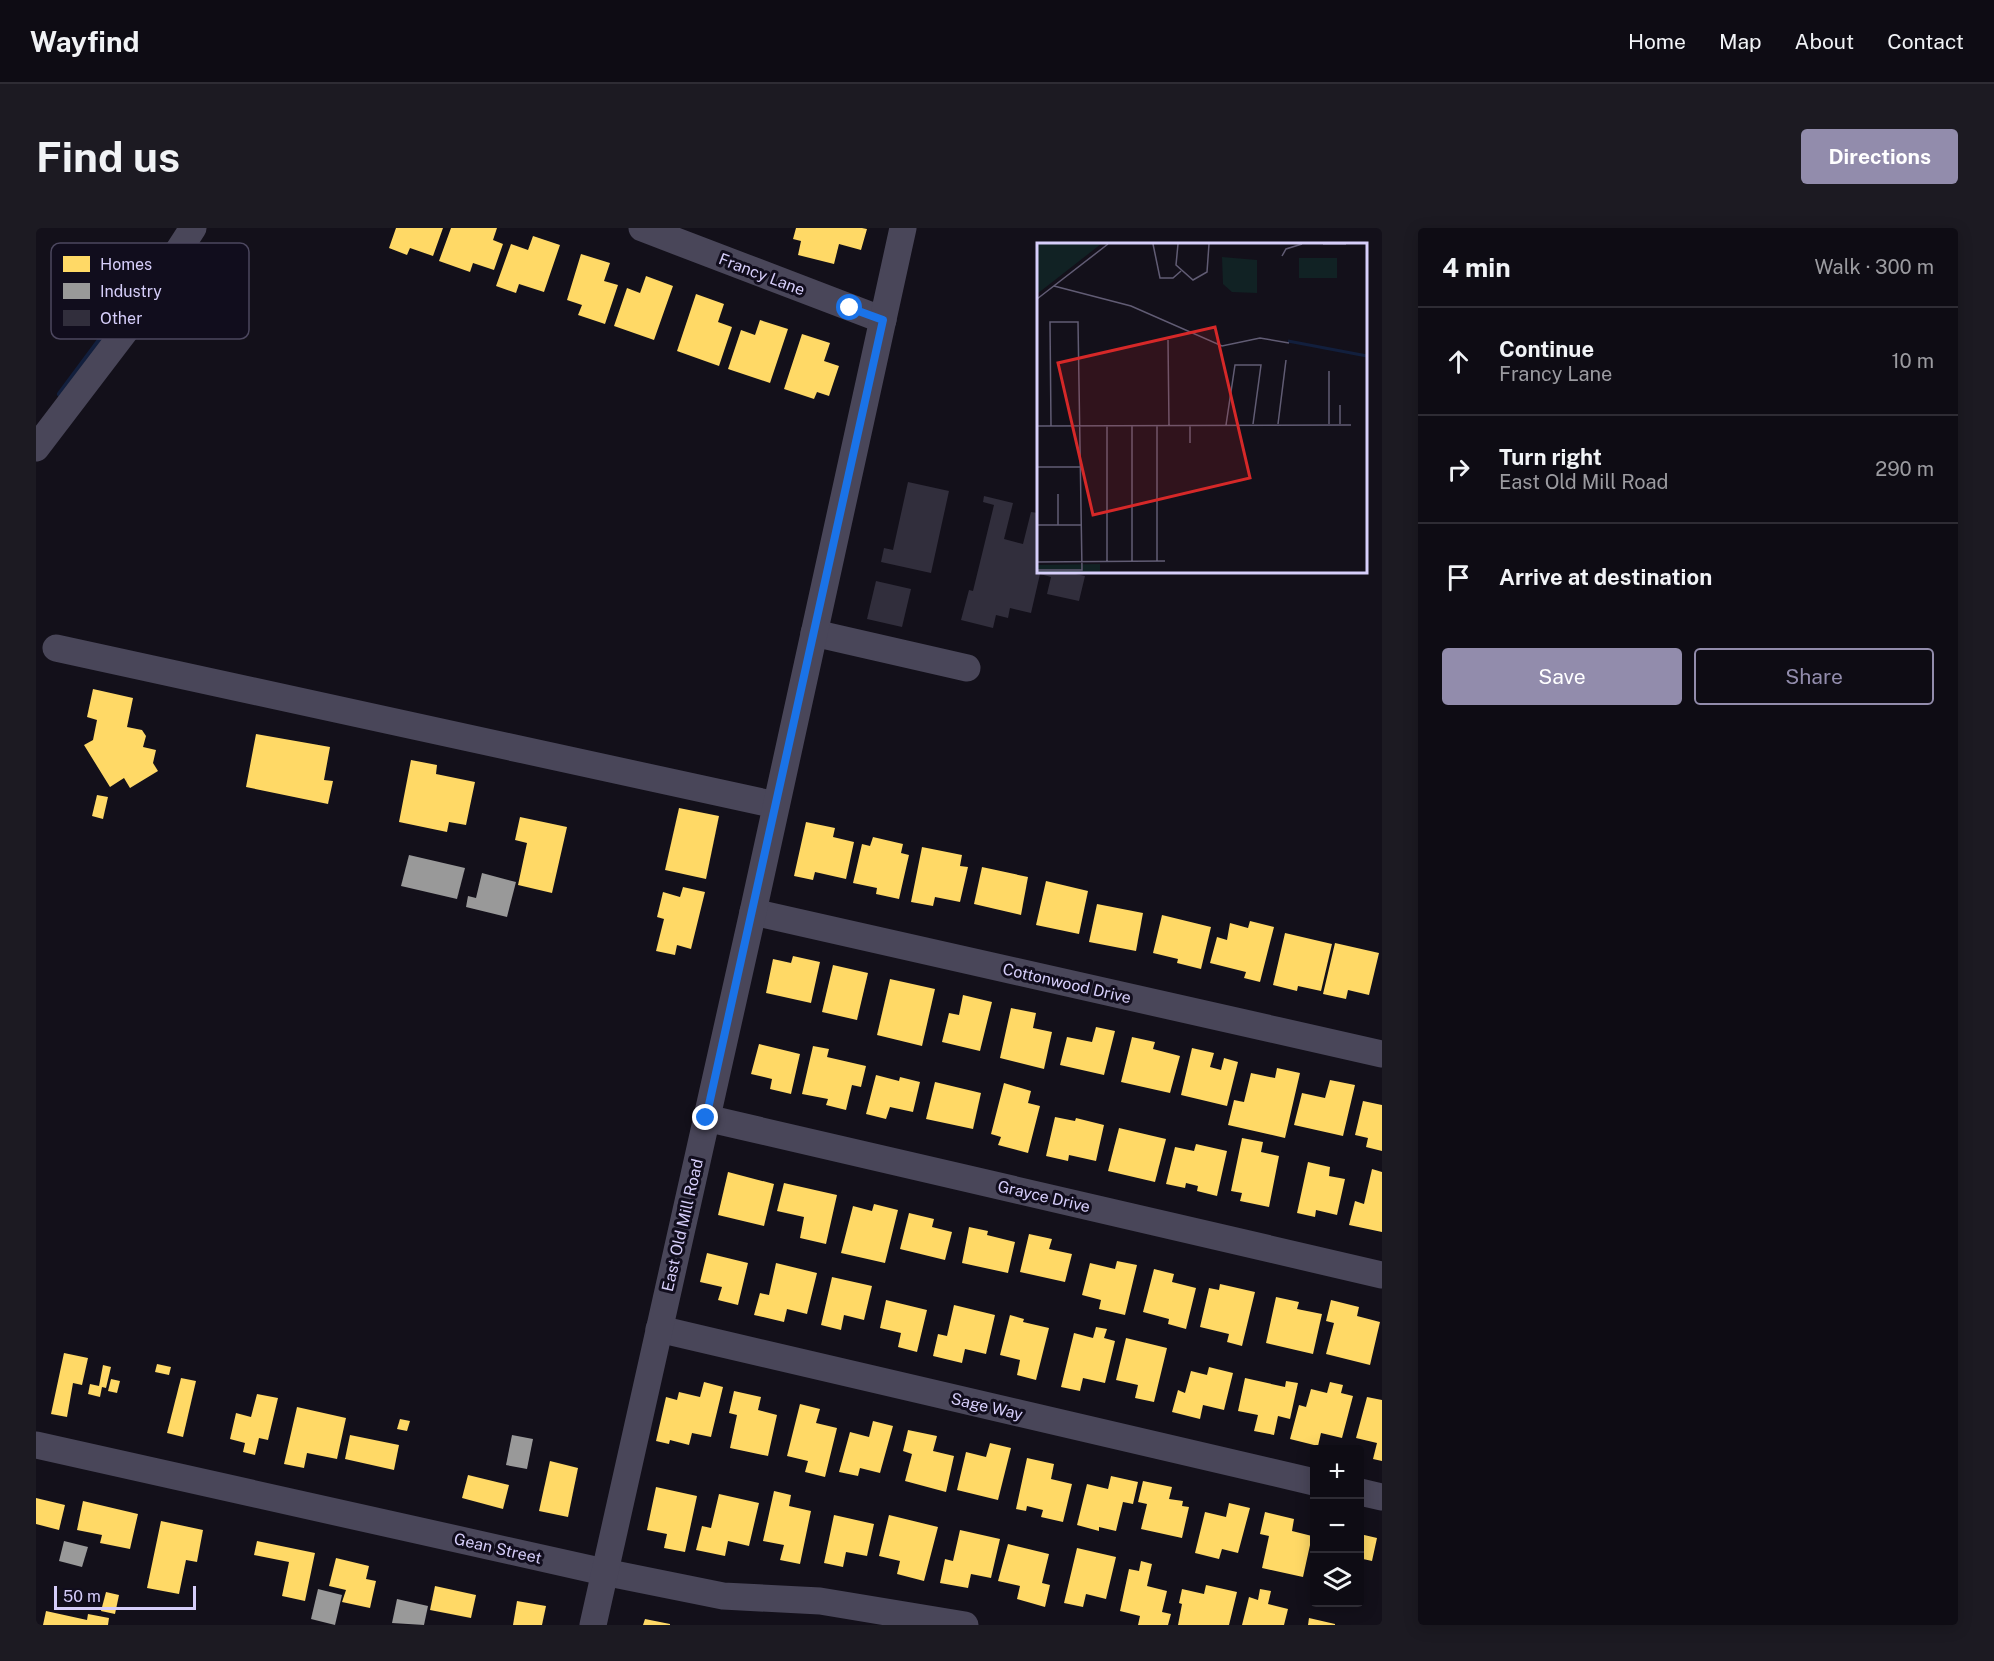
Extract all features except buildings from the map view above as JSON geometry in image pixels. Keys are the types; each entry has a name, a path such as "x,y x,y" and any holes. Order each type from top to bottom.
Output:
{"street":[{"path":"183,243 193,228"},
{"name":"Francy Lane","path":"642,228 883,320"},
{"name":"East Old Mill Road","path":"592,1625 753,912 903,228"},
{"path":"36,448 119,339"},
{"path":"814,633 967,668"},
{"path":"56,648 776,805"},
{"name":"Cottonwood Drive","path":"753,912 1382,1054"},
{"name":"Grayce Drive","path":"706,1118 1382,1275"},
{"name":"Sage Way","path":"659,1329 1310,1481"},
{"name":"Gean Street","path":"36,1445 604,1572 723,1596 820,1601 958,1624"},
{"path":"1364,1493 1382,1497"}],"waterway":[{"path":"60,394 101,339"}],"route":[{"path":"706,1118 883,320 850,308"}]}
